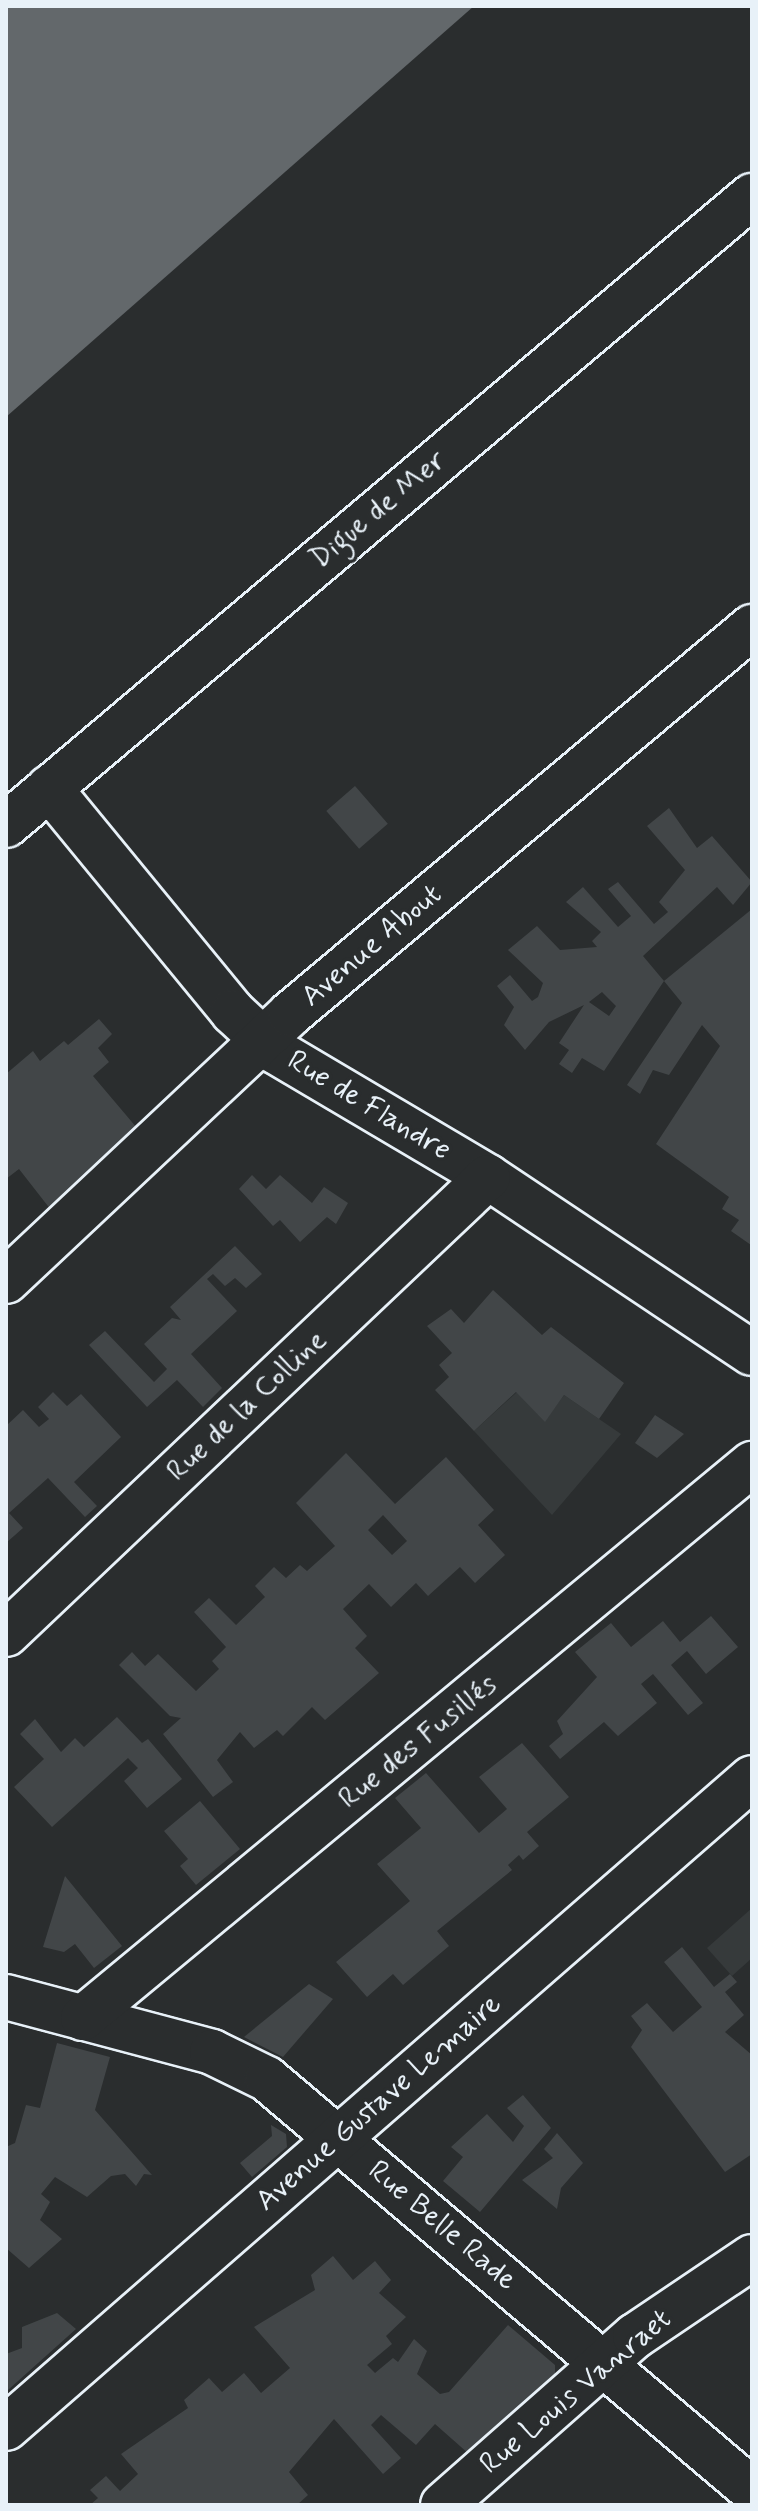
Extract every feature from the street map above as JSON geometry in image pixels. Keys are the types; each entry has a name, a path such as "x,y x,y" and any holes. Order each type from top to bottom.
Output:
{"street":[{"name":"Digue de Mer","path":"6,825 752,196"},
{"name":"Avenue About","path":"6,1281 261,1040 743,650"},
{"name":"Rue de Flandre","path":"49,788 261,1040 488,1177 752,1353"},
{"name":"Rue de la Colline","path":"6,1634 488,1177"},
{"name":"Rue des Fusillés","path":"83,2018 752,1464"},
{"name":"Avenue Gustave Lemaire","path":"6,2428 752,1778"},
{"name":"Rue Belle Rade","path":"6,1997 241,2064 339,2138 752,2490"},
{"name":"Rue Louis Vanraet","path":"443,2505 603,2362 752,2257"}],"shaded area":[{"path":"6,6 474,6 6,417"},
{"path":"355,786 388,824 359,849 326,811"},
{"path":"669,808 697,848 712,836 752,882 733,905 717,887 643,956 664,981 604,1071 582,1058 572,1073 559,1064 569,1050 559,1043 584,1005 549,1022 525,1050 504,1025 514,1007 497,986 510,975 532,1001 538,997 543,983 508,950 537,926 560,950 597,947 592,941 601,932 566,902 583,887 618,927 631,916 608,889 618,882 654,924 668,912 659,902 685,870 647,826","holes":["602,992 616,1006 609,1016 589,1002"]},
{"path":"752,909 751,1245 731,1231 739,1220 722,1209 729,1197 656,1144 720,1046 702,1025 669,1075 653,1070 640,1094 627,1085 682,1003 664,981"},
{"path":"99,1019 112,1034 98,1048 109,1062 93,1076 137,1128 51,1210 19,1169 6,1179 6,1074 33,1051 40,1061 64,1041 68,1045"},
{"path":"252,1175 266,1189 280,1175 312,1203 324,1187 348,1203 336,1224 327,1217 300,1242 280,1220 273,1226 239,1189"},
{"path":"235,1246 262,1274 246,1288 235,1278 225,1286 213,1274 207,1279 237,1311 191,1354 222,1388 203,1407 177,1380 147,1407 89,1345 105,1331 154,1382 167,1369 144,1344 172,1318 181,1320 170,1307"},
{"path":"493,1290 542,1335 551,1327 624,1383 599,1419 564,1395 545,1422 516,1392 474,1431 435,1390 449,1377 439,1365 452,1353 427,1326 451,1309 464,1323"},
{"path":"53,1392 67,1406 81,1394 121,1437 74,1482 97,1506 85,1517 48,1478 9,1513 23,1528 6,1543 6,1426 23,1410 39,1427 49,1419 38,1407"},
{"path":"517,1392 545,1421 564,1395 621,1434 552,1515 474,1431"},
{"path":"655,1415 684,1434 657,1458 635,1443"},
{"path":"346,1453 395,1504 446,1457 494,1510 478,1525 505,1555 475,1583 460,1567 428,1596 416,1583 391,1607 369,1584 343,1609 367,1636 355,1648 379,1673 325,1720 312,1707 283,1736 277,1730 254,1748 240,1732 217,1760 233,1782 213,1797 163,1734 181,1718 170,1716 119,1665 132,1652 145,1666 158,1654 196,1691 219,1669 212,1661 226,1647 194,1612 209,1598 236,1625 265,1597 255,1586 274,1567 286,1578 300,1565 307,1571 335,1546 296,1503","holes":["383,1515 407,1541 392,1555 368,1530"]},
{"path":"711,1616 738,1647 706,1674 687,1651 671,1665 703,1703 688,1715 653,1674 641,1684 657,1703 618,1736 604,1722 560,1759 549,1746 563,1734 557,1721 597,1677 575,1652 611,1623 631,1647 663,1621 680,1642"},
{"path":"117,1717 142,1743 148,1739 182,1779 147,1808 124,1781 138,1768 128,1758 52,1827 14,1787 44,1759 20,1734 35,1719 61,1752 75,1738 84,1747"},
{"path":"522,1743 569,1797 527,1832 539,1846 523,1860 519,1855 508,1865 512,1870 437,1931 449,1946 403,1985 393,1974 367,1997 336,1962 410,1901 377,1864 421,1828 395,1798 426,1773 479,1833 507,1809 479,1777"},
{"path":"200,1801 240,1849 196,1885 180,1866 188,1859 164,1831"},
{"path":"65,1876 122,1946 94,1968 75,1944 64,1952 43,1947"},
{"path":"752,1908 752,1958 732,1976 707,1948"},
{"path":"682,1947 714,1987 730,1974 737,1982 725,1992 744,2015 725,2032 752,2055 752,2154 725,2172 631,2047 642,2030 631,2016 647,2003 673,2032 702,2007 664,1962"},
{"path":"309,1984 333,1999 283,2057 244,2037"},
{"path":"57,2043 110,2057 95,2110 152,2175 144,2174 136,2186 125,2174 111,2176 87,2197 55,2177 41,2194 50,2202 40,2220 62,2239 29,2268 6,2248 6,2147 15,2143 26,2105 40,2108"},
{"path":"523,2095 551,2128 480,2212 443,2181 463,2157 451,2147 487,2114 513,2142 524,2126 507,2108"},
{"path":"271,2125 286,2134 287,2147 252,2177 240,2163 272,2136"},
{"path":"557,2133 583,2163 561,2188 557,2209 522,2180 553,2158 544,2149"},
{"path":"333,2256 353,2280 375,2261 391,2280 379,2293 406,2317 386,2336 392,2344 367,2365 375,2373 393,2358 398,2362 414,2339 427,2351 417,2374 440,2394 449,2392 508,2325 555,2365 555,2379 469,2454 435,2424 416,2445 381,2415 371,2425 401,2458 383,2474 334,2419 289,2472 308,2495 297,2505 90,2505 98,2498 90,2490 106,2476 120,2491 138,2474 121,2454 188,2408 184,2400 209,2378 222,2392 244,2373 261,2393 290,2368 254,2327 315,2290 311,2275"},
{"path":"57,2313 76,2329 8,2390 6,2354 22,2348 22,2327"}]}
